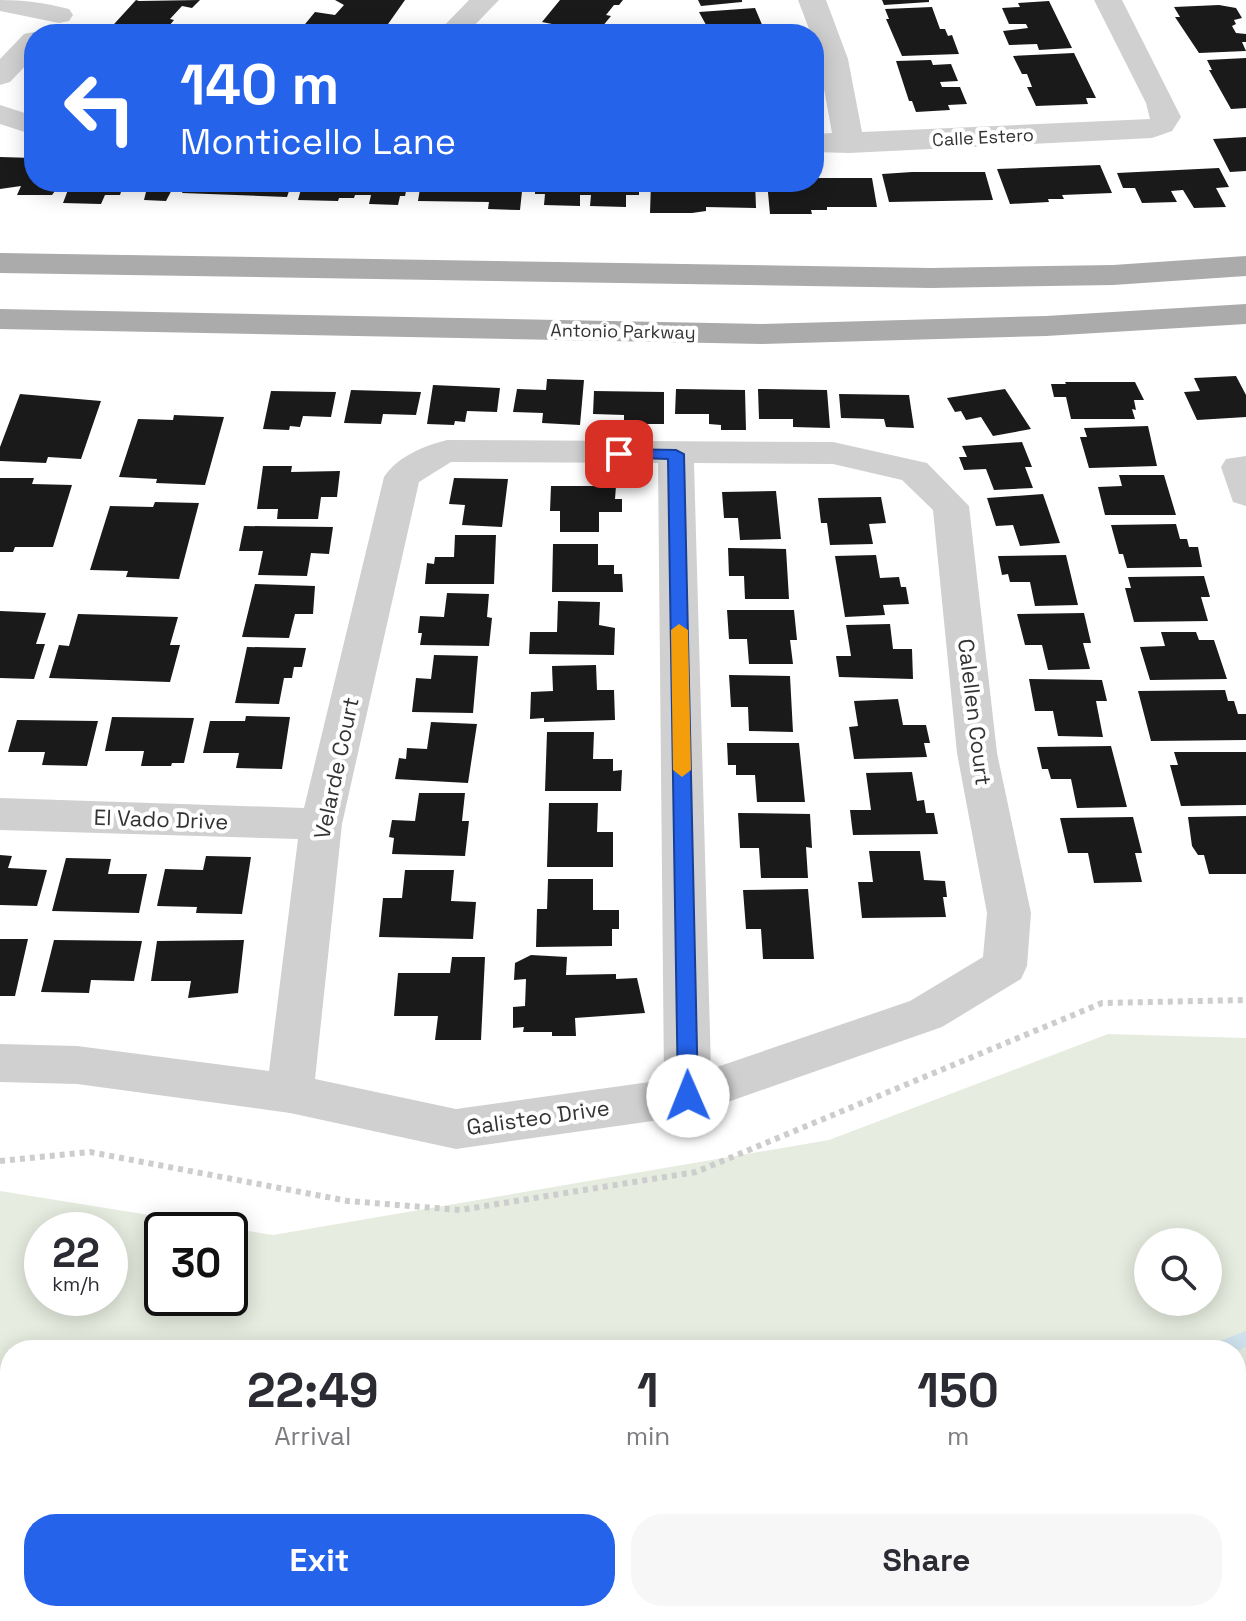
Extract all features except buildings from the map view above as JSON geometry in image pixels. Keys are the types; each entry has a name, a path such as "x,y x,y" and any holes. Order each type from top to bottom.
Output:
{"main road":[{"path":"0,263 916,278 1113,275 1246,266"},
{"name":"Antonio Parkway","path":"0,319 762,334 1046,326 1246,314"}],"street":[{"path":"460,24 485,0"},
{"path":"812,0 821,24"},
{"name":"Calle Estero","path":"824,143 1152,129 1162,125 1166,117 1108,0"},
{"path":"0,3 59,16"},
{"path":"824,32 834,59 849,144"},
{"path":"0,76 24,51"},
{"path":"0,114 24,122"},
{"name":"Velarde Court","path":"290,1093 321,824 402,477 427,459 447,451 676,454"},
{"name":"Calellen Court","path":"676,454 833,453 914,471 951,506 977,753 1009,913 1005,966"},
{"path":"676,454 688,1096"},
{"name":"El Vado Drive","path":"0,814 321,824"},
{"name":"Galisteo Drive","path":"0,1063 77,1065 290,1093 456,1129 688,1096 926,1014 1005,966"}],"shaded area":[{"path":"1108,1034 1246,1038 1246,1340 0,1340 0,1191 144,1214 144,1316 248,1316 248,1231 273,1235 829,1140"}],"slow traffic":[{"path":"679,630 682,770"}],"route":[{"path":"619,454 676,454 688,1096"}]}
